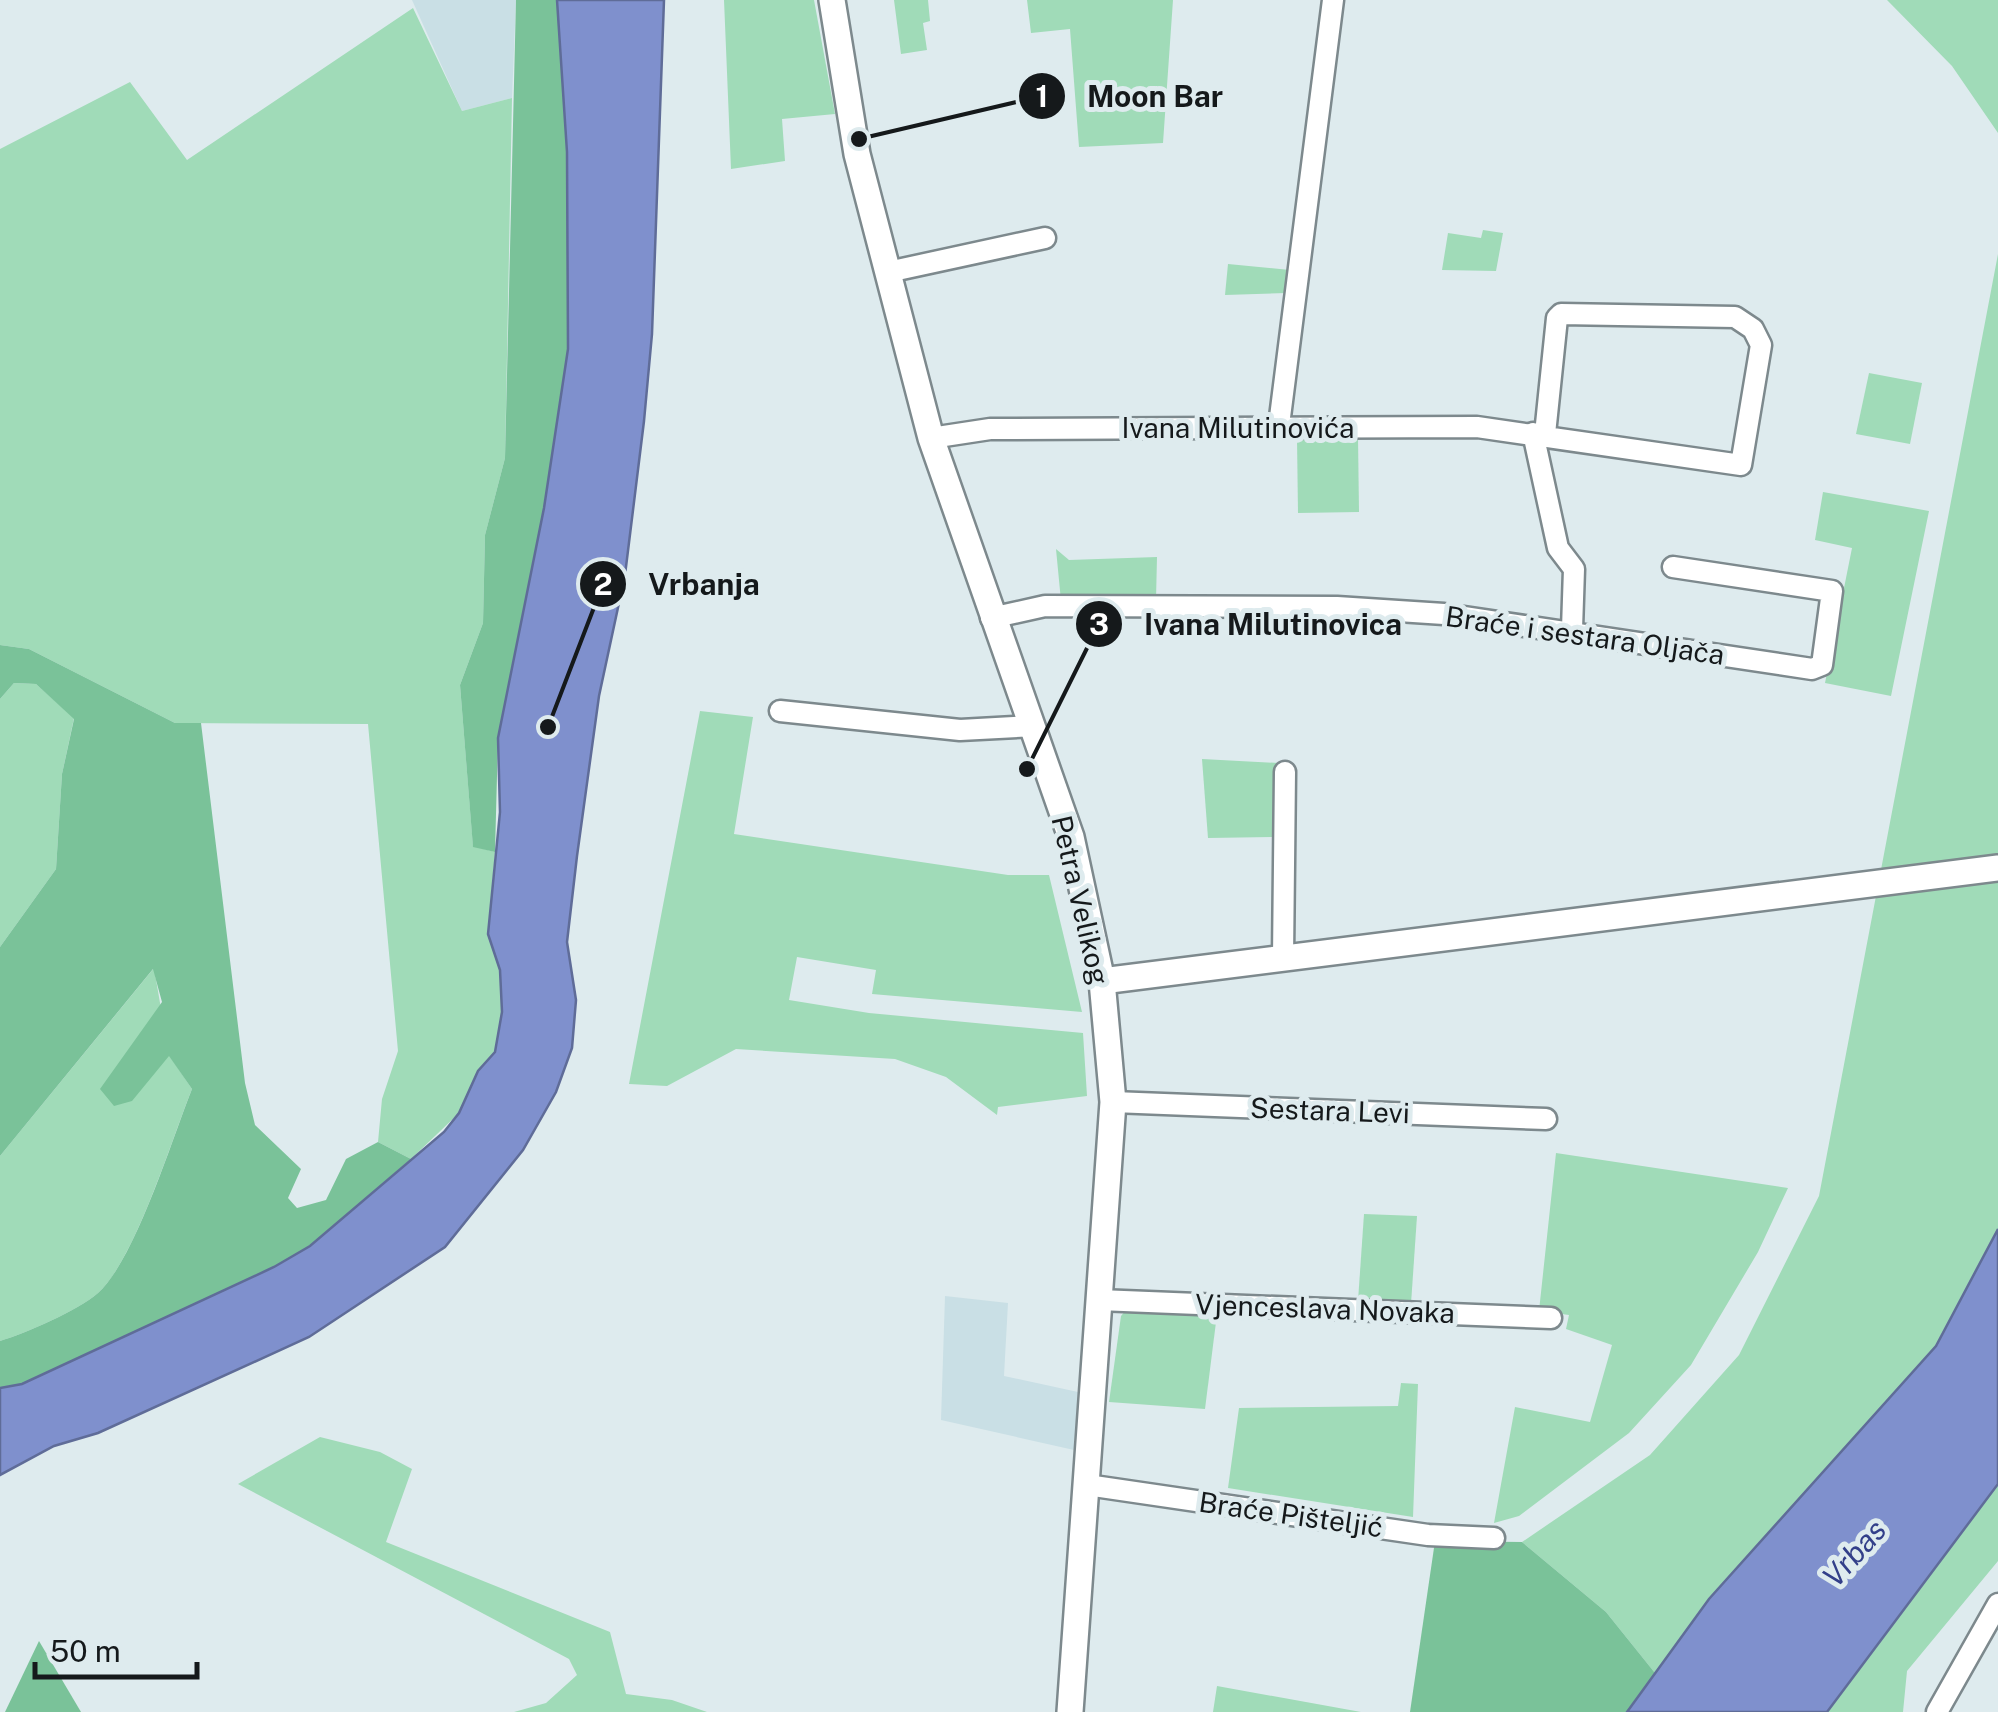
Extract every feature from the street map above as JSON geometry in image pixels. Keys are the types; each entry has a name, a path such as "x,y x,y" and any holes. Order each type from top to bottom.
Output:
{"street":[{"name":"Petra Velikog","path":"832,0 857,154 931,438 1070,837 1102,981 1114,1102 1070,1712"},
{"path":"1280,425 1333,0"},
{"path":"888,272 1045,238"},
{"name":"Ivana Milutinovića","path":"931,438 990,430 1280,425 1477,427 1741,465 1761,345 1753,329 1736,317 1562,314 1557,318 1539,433"},
{"path":"1539,433 1558,548 1574,568 1572,630"},
{"name":"Braće i sestara Oljača","path":"991,618 1045,606 1337,607 1444,614 1572,630 1812,669 1822,664 1832,591 1673,567"},
{"path":"780,711 960,730 1034,726"},
{"path":"1283,958 1284,772"},
{"path":"1102,981 1766,894 1998,868"},
{"name":"Sestara Levi","path":"1114,1102 1546,1119"},
{"name":"Vjenceslava Novaka","path":"1098,1300 1551,1318"},
{"name":"Braće Pišteljić","path":"1087,1485 1428,1535 1494,1538"},
{"path":"1937,1712 1998,1604"}],"shaded area":[{"path":"412,0 516,0 512,98 462,111"},
{"path":"945,1296 1008,1303 1004,1376 1078,1392 1074,1450 941,1420"}],"green space":[{"path":"516,0 557,0 567,152 568,349 544,508 498,738 495,852 473,847 460,685 483,623 485,535 505,458"},
{"path":"724,0 814,0 835,114 782,119 785,161 731,169"},
{"path":"894,0 928,0 930,21 923,23 927,50 901,54"},
{"path":"1027,0 1173,0 1163,143 1079,147 1070,29 1031,33"},
{"path":"1887,0 1998,0 1998,133 1952,66"},
{"path":"413,8 462,111 512,98 505,458 485,535 483,623 460,685 473,846 495,852 488,934 500,970 502,1012 495,1052 478,1071 459,1113 411,1159 378,1142 382,1099 398,1051 368,724 175,723 29,649 0,645 0,149 130,82 187,160"},
{"path":"1483,230 1503,233 1496,271 1442,270 1448,233 1481,238"},
{"path":"1998,254 1998,1229 1937,1346 1709,1599 1655,1673 1606,1612 1522,1542 1650,1455 1739,1355 1819,1196"},
{"path":"1228,264 1290,270 1286,293 1225,295"},
{"path":"1869,373 1922,383 1910,444 1856,434"},
{"path":"1358,437 1359,512 1298,513 1297,438"},
{"path":"1823,492 1929,511 1891,696 1825,683 1852,548 1815,540"},
{"path":"1056,549 1069,560 1157,557 1156,600 1061,601"},
{"path":"0,645 29,649 175,723 201,723 245,1083 255,1125 301,1169 288,1198 297,1208 326,1200 346,1159 378,1142 411,1159 310,1246 247,1283 22,1384 0,1388 0,1341 77,1307 98,1293 112,1277 139,1227 192,1089 169,1056 132,1101 114,1106 100,1089 162,1002 153,969 0,1156 0,947 56,869 62,774 74,719 36,684 14,683 0,699"},
{"path":"14,683 36,684 74,718 62,774 56,869 0,947 0,699"},
{"path":"700,711 753,717 734,834 1008,875 1049,875 1082,1012 872,994 876,970 797,957 789,1000 869,1013 1083,1033 1087,1096 998,1107 997,1115 946,1077 895,1059 736,1049 667,1086 629,1084"},
{"path":"1202,759 1279,763 1276,837 1208,838"},
{"path":"154,968 169,1055 192,1089 139,1227 112,1277 98,1293 51,1321 0,1341 0,1156"},
{"path":"1556,1153 1788,1188 1758,1252 1691,1365 1629,1433 1519,1516 1494,1523 1515,1407 1590,1422 1612,1345 1566,1329 1569,1315 1539,1311"},
{"path":"1364,1214 1417,1216 1411,1304 1358,1301"},
{"path":"1127,1309 1217,1314 1205,1409 1109,1402 1121,1316"},
{"path":"1401,1383 1418,1384 1413,1517 1228,1488 1239,1408 1398,1406"},
{"path":"320,1437 380,1452 412,1469 386,1542 610,1632 626,1694 672,1700 707,1712 514,1712 546,1703 577,1675 569,1659 238,1484"},
{"path":"1998,1484 1998,1561 1907,1671 1903,1712 1827,1712"},
{"path":"1435,1541 1522,1542 1606,1612 1655,1673 1627,1712 1410,1712"},
{"path":"39,1641 81,1712 5,1712"},
{"path":"1217,1686 1361,1712 1213,1712"}],"water":[{"path":"557,0 664,0 652,334 644,421 625,575 599,696 567,942 576,1000 572,1048 556,1092 523,1150 445,1247 309,1337 98,1433 54,1446 0,1475 0,1388 22,1384 274,1267 310,1246 444,1132 459,1113 478,1071 495,1052 502,1012 500,970 488,934 500,812 498,738 544,508 568,349 567,152"},
{"name":"Vrbas","path":"1998,1229 1998,1484 1827,1712 1627,1712 1709,1599 1936,1346"}],"place":[{"name":"Moon Bar","path":"859,139"},
{"name":"Vrbanja","path":"548,727"},
{"name":"Ivana Milutinovica","path":"1027,769"}]}
